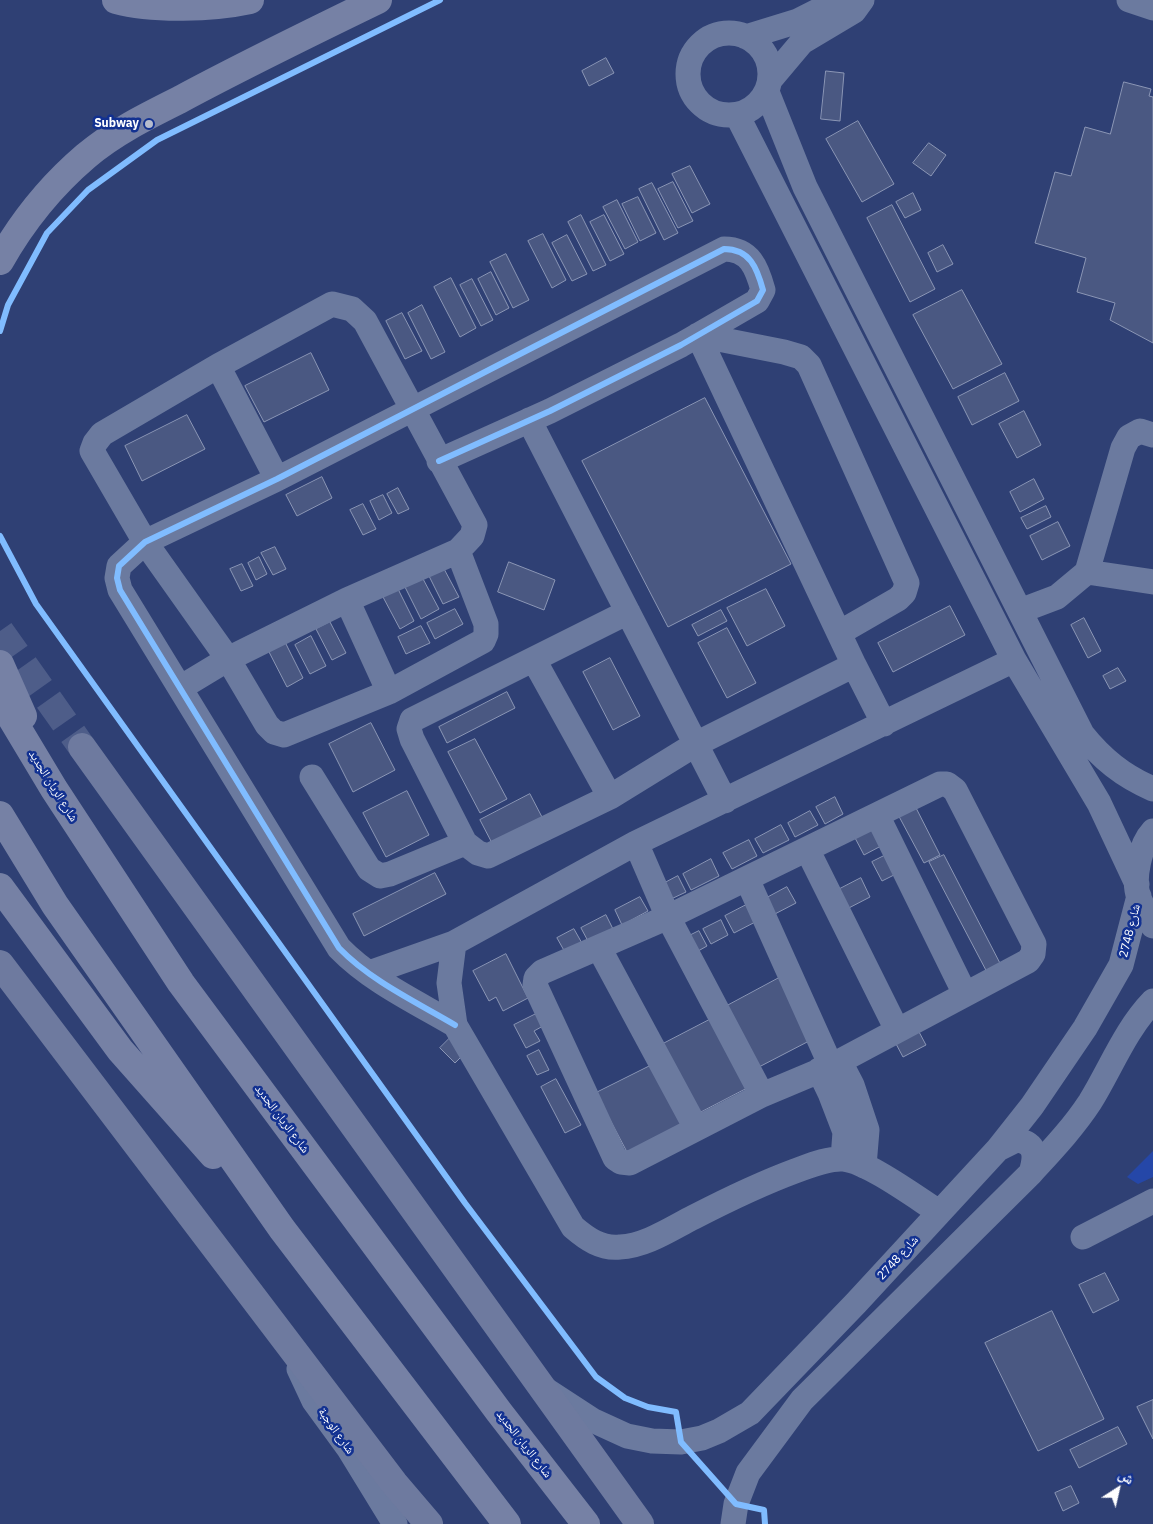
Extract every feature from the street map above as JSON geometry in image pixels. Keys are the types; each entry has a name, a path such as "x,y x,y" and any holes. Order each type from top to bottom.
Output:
{"highway":[{"path":"82,747 640,1524"},
{"path":"0,964 394,1483 429,1524"}],"main road":[{"path":"116,0 155,6 184,7 250,0"},
{"path":"0,261 13,239 48,194 87,155 132,125 197,90 378,0"},
{"path":"0,664 54,789"},
{"name":"شارع الريان الجديد","path":"0,699 54,789 181,983 499,1412 586,1524"},
{"path":"0,815 55,904 282,1229 507,1524"},
{"path":"0,887 120,1050 190,1130 282,1229"}],"street":[{"path":"746,37 798,21 839,0"},
{"path":"862,0 854,11 802,42 768,86 759,102 749,111 737,115 724,116 711,112 700,105 692,95 687,70 691,57 698,46 708,38 720,34 733,33 746,37 757,44 765,54 770,66 768,86 805,187 1082,734 1105,760 1119,771 1153,789"},
{"path":"1129,0 1153,8"},
{"path":"737,115 1014,660 1099,803 1153,926"},
{"path":"439,461 530,420 698,336 757,301 763,290 758,272 748,257 735,249 724,249 277,479 145,542 119,566 117,578 120,590 340,948 353,962 369,973 456,1025"},
{"path":"180,688 228,659 347,600 458,551 472,536 475,525 365,322 352,309 332,304 218,366 102,434 94,443 92,451 145,542 228,659 267,725 274,732 284,735 389,692 483,641 486,634 486,624 458,551"},
{"path":"698,336 854,665 884,724"},
{"path":"698,336 784,352 801,358 809,365 907,583 904,593 898,599 839,633"},
{"path":"218,366 277,479"},
{"path":"530,420 725,801"},
{"path":"1020,611 1057,597 1087,572 1123,448 1129,436 1140,431 1153,435"},
{"path":"1087,572 1153,582"},
{"path":"347,600 389,692"},
{"path":"628,612 412,720 409,729 465,843 478,852 488,856 610,797 696,744 854,665"},
{"path":"534,660 610,797"},
{"path":"369,973 454,943 636,843 1014,660"},
{"path":"312,777 369,869 380,876 390,874 465,843"},
{"path":"940,784 947,784 955,790 1034,944 1033,954 1028,961 830,1066 762,1095 630,1163 621,1162 615,1158 535,985 536,978 542,972 668,917 807,848 940,784"},
{"path":"877,815 965,994"},
{"name":"شارع 2748","path":"544,1389 592,1420 627,1436 652,1442 681,1442 702,1438 719,1431 750,1413 856,1304 998,1149 1032,1106 1063,1062 1121,965 1138,890 1139,859 1149,835 1153,831"},
{"path":"636,843 668,917 762,1095"},
{"path":"807,848 898,1030"},
{"path":"747,879 830,1066 852,1085 867,1130 853,1163"},
{"path":"454,943 450,983 456,1025 573,1227 587,1239 603,1246 620,1247 636,1244 656,1236 760,1184 816,1163 853,1163 939,1212"},
{"path":"600,948 696,1128"},
{"path":"733,1524 736,1504 748,1473 802,1400 1031,1173 1061,1140 1089,1103 1140,1015 1153,1002"},
{"path":"998,1149 1016,1140 1024,1141 1034,1150 1035,1154 1031,1173"},
{"path":"1083,1237 1153,1201"},
{"name":"شارع الوجبة","path":"282,1336 314,1401 349,1449 395,1524"}],"shaded area":[{"path":"1153,1151 1153,1177 1138,1184 1127,1177"}],"building":[{"path":"606,58 614,73 589,86 582,71"},
{"path":"826,71 844,73 840,121 821,119"},
{"path":"1124,82 1151,89 1149,96 1153,97 1153,343 1110,320 1115,303 1077,292 1086,258 1035,243 1055,172 1071,176 1085,127 1110,134"},
{"path":"858,121 894,184 862,202 826,139"},
{"path":"929,143 946,155 931,176 913,163"},
{"path":"690,166 710,204 692,213 672,174"},
{"path":"673,182 693,221 678,228 658,189"},
{"path":"652,183 678,233 664,240 639,189"},
{"path":"913,193 921,210 905,218 896,202"},
{"path":"638,197 656,233 640,241 622,204"},
{"path":"617,200 638,242 625,249 603,207"},
{"path":"892,205 935,289 910,302 867,218"},
{"path":"581,215 606,265 593,271 568,222"},
{"path":"604,215 624,254 610,261 590,222"},
{"path":"543,234 566,280 552,288 528,241"},
{"path":"567,235 587,274 572,281 552,243"},
{"path":"943,245 953,264 937,272 928,253"},
{"path":"506,254 529,300 513,308 490,262"},
{"path":"491,272 509,308 496,315 478,279"},
{"path":"451,278 476,328 460,337 434,287"},
{"path":"472,279 493,320 481,326 460,285"},
{"path":"962,290 1002,364 953,389 913,315"},
{"path":"422,305 445,352 431,359 408,313"},
{"path":"402,313 422,351 405,359 386,321"},
{"path":"311,353 329,390 264,422 245,386"},
{"path":"1005,373 1019,401 972,425 958,397"},
{"path":"705,398 791,564 668,627 582,461"},
{"path":"1024,411 1041,445 1017,458 999,424"},
{"path":"187,415 205,449 142,481 125,446"},
{"path":"322,477 332,498 297,516 286,495"},
{"path":"1034,479 1044,499 1020,512 1010,492"},
{"path":"398,488 409,509 398,514 387,494"},
{"path":"383,495 392,513 379,520 370,501"},
{"path":"363,504 376,529 363,535 350,510"},
{"path":"1046,506 1051,517 1027,529 1021,518"},
{"path":"1058,522 1070,546 1042,560 1030,536"},
{"path":"275,547 286,569 273,575 261,553"},
{"path":"259,557 267,574 256,580 248,563"},
{"path":"509,562 555,580 544,610 498,592"},
{"path":"242,564 253,586 241,591 230,569"},
{"path":"443,567 459,597 443,604 428,574"},
{"path":"422,577 439,609 421,619 404,585"},
{"path":"398,589 414,621 400,629 383,597"},
{"path":"766,589 785,626 747,646 727,608"},
{"path":"950,606 965,635 893,672 878,643"},
{"path":"455,609 463,624 435,639 427,623"},
{"path":"721,610 727,621 698,636 692,625"},
{"path":"1084,618 1101,651 1088,658 1071,625"},
{"path":"330,622 346,653 332,660 316,629"},
{"path":"421,626 430,643 406,654 398,637"},
{"path":"727,628 756,683 727,698 698,643"},
{"path":"311,636 326,666 310,674 295,645"},
{"path":"284,640 303,678 287,687 267,648"},
{"path":"610,658 640,716 613,730 583,672"},
{"path":"1118,668 1126,681 1110,689 1103,676"},
{"path":"507,692 515,708 447,743 439,727"},
{"path":"371,723 395,770 353,792 329,744"},
{"path":"475,739 507,799 480,813 448,752"},
{"path":"407,791 429,835 386,857 363,813"},
{"path":"530,794 543,819 493,845 480,820"},
{"path":"835,797 843,814 825,824 816,807"},
{"path":"912,800 940,855 924,863 895,809"},
{"path":"810,811 818,825 795,837 788,823"},
{"path":"781,825 789,840 763,853 755,839"},
{"path":"871,827 881,846 864,855 854,836"},
{"path":"749,840 757,856 732,869 723,853"},
{"path":"888,854 898,873 882,881 872,862"},
{"path":"944,855 1003,969 989,976 929,862"},
{"path":"711,859 719,876 691,890 683,874"},
{"path":"435,873 446,894 364,936 353,914"},
{"path":"678,876 686,892 669,900 661,885"},
{"path":"861,878 870,897 843,911 834,892"},
{"path":"787,887 796,903 771,916 763,900"},
{"path":"640,897 648,911 622,925 615,910"},
{"path":"752,902 761,919 734,933 725,916"},
{"path":"606,915 614,931 589,943 581,928"},
{"path":"721,920 728,935 711,944 703,929"},
{"path":"574,929 583,945 566,954 557,938"},
{"path":"699,931 707,946 691,955 683,939"},
{"path":"506,954 528,998 503,1011 496,997 489,1001 473,971"},
{"path":"779,978 811,1040 757,1068 725,1007"},
{"path":"536,1014 543,1026 534,1031 540,1041 526,1048 514,1025"},
{"path":"715,1017 751,1086 697,1114 661,1045"},
{"path":"918,1030 926,1045 903,1057 895,1042"},
{"path":"451,1037 466,1052 455,1063 440,1048"},
{"path":"539,1050 549,1070 537,1075 527,1056"},
{"path":"656,1063 687,1121 627,1152 596,1093"},
{"path":"556,1079 581,1125 565,1133 541,1087"},
{"path":"1105,1273 1119,1300 1093,1313 1079,1285"},
{"path":"1052,1311 1104,1419 1038,1451 985,1343"},
{"path":"1153,1400 1153,1439 1137,1407"},
{"path":"1118,1427 1127,1444 1079,1468 1070,1450"},
{"path":"1071,1486 1079,1503 1063,1511 1055,1493"}],"tunnel":[{"path":"0,631 82,747"}],"cycle path":[{"path":"0,331 8,305 47,233 88,190 157,140 440,0"},
{"path":"439,461 550,411 681,345 757,301 763,290 755,267 740,252 724,249 277,479 145,542 119,566 117,578 120,590 339,948 379,981 455,1025"},
{"path":"0,536 36,604 465,1203 596,1377 625,1398 648,1407 676,1412 681,1442 736,1504 764,1510 765,1524"}],"place":[{"name":"Subway","path":"149,124"}]}
